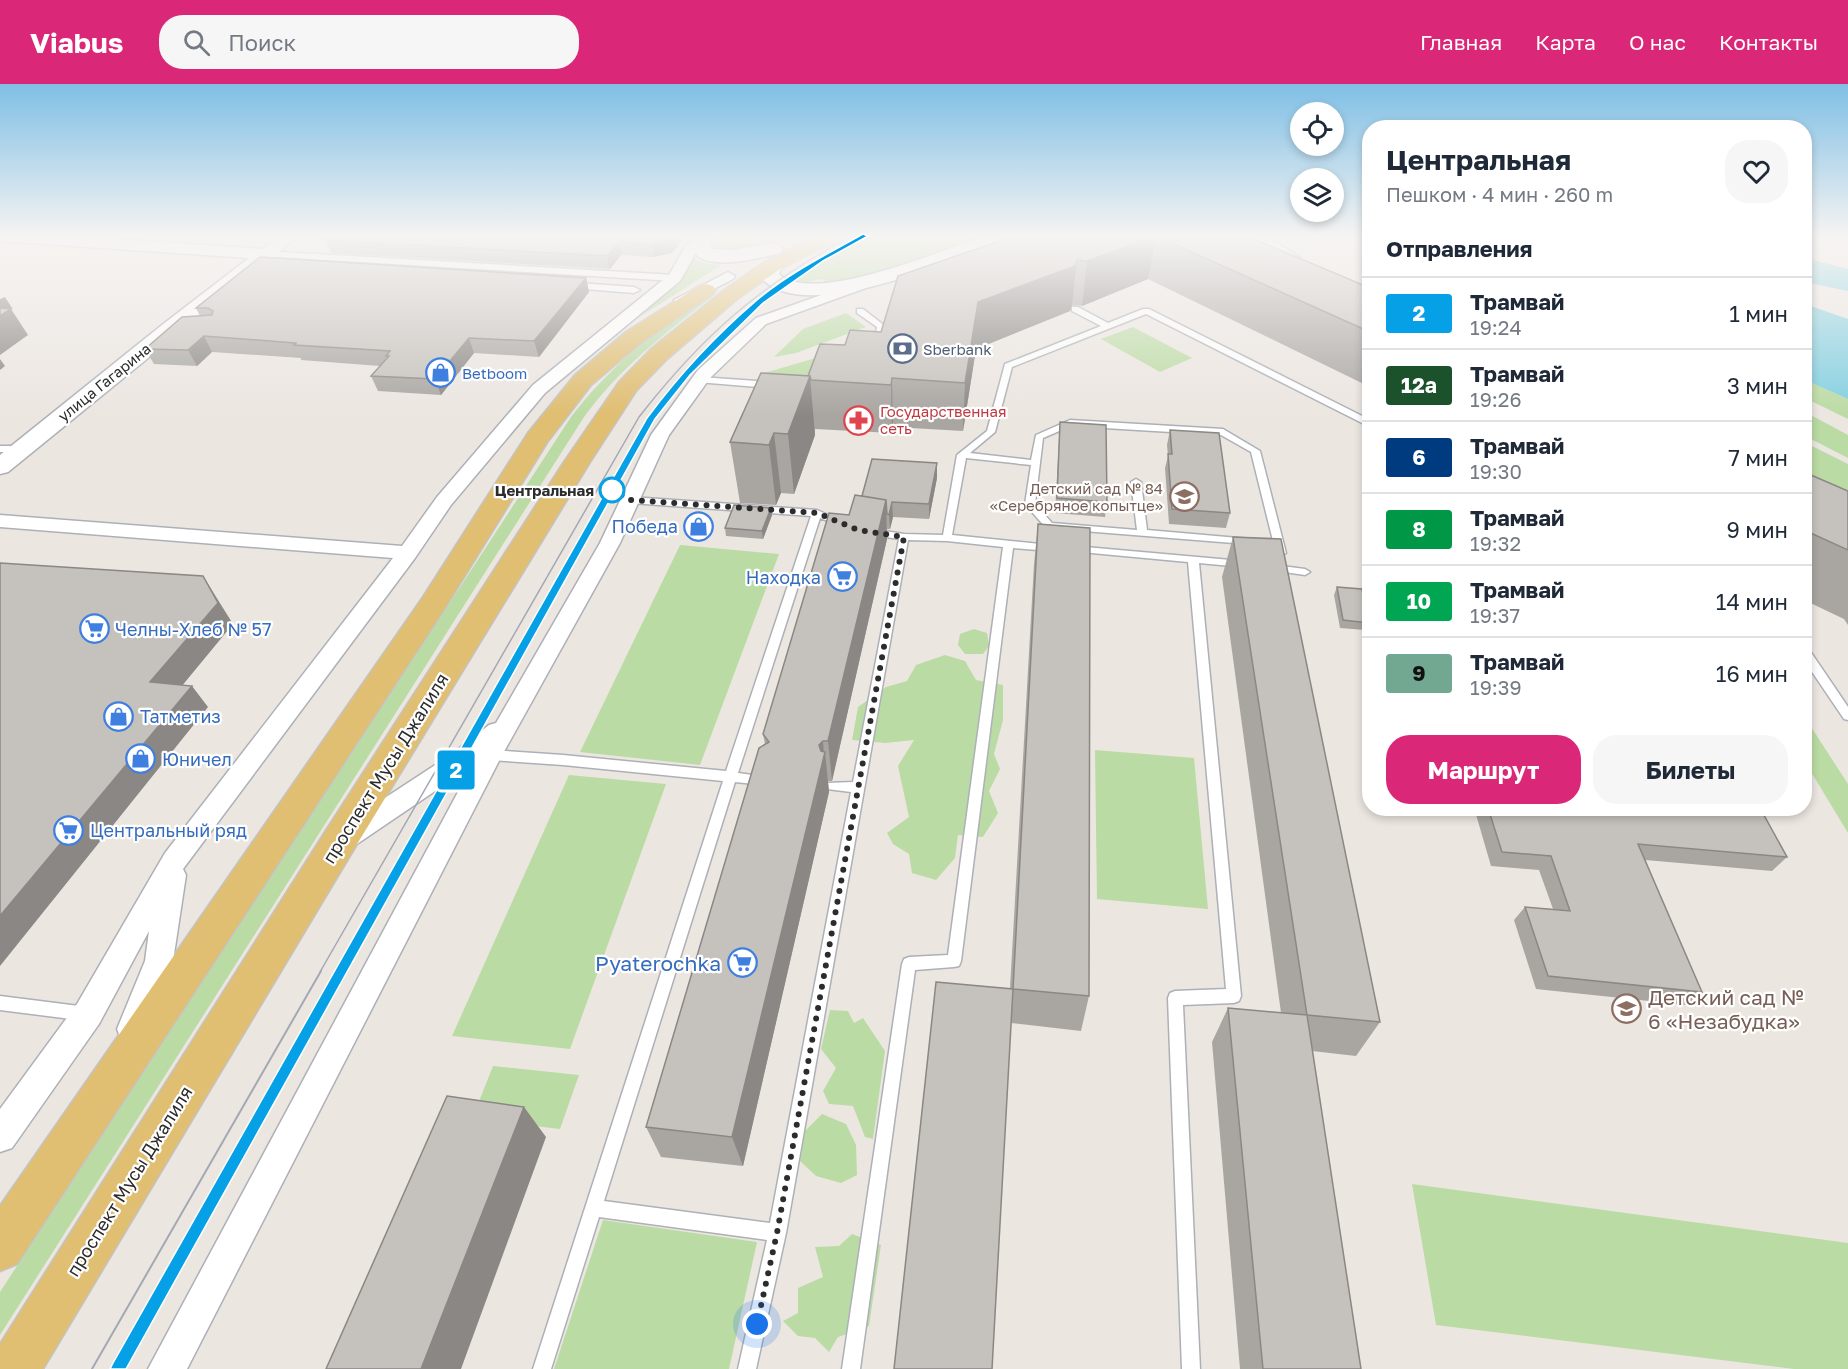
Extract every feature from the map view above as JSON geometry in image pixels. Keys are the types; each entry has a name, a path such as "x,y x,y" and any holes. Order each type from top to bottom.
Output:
{"main road":[{"name":"проспект Мусы Джалиля","path":"0,1247 433,604 537,438 583,380 634,337 697,296"},
{"name":"проспект Мусы Джалиля","path":"14,1369 576,462 627,387 659,354 726,296"}],"street":[{"name":"улица Гагарина","path":"0,466 218,296"},
{"path":"0,1136 88,1014 174,861 408,553 444,501 539,389 653,296"},
{"path":"585,352 690,296"},
{"path":"794,309 801,298 799,296"},
{"path":"167,1369 490,756 610,543 660,435 700,380 761,321 830,296"},
{"path":"0,521 408,553"},
{"path":"338,843 461,760 511,721"},
{"path":"112,1080 159,961 174,861"}],"lane":[{"path":"1075,309 1107,326"},
{"path":"860,311 881,326 875,359"},
{"path":"947,538 962,454 991,432 1008,366 1146,311 1362,420"},
{"path":"700,380 778,385"},
{"path":"1256,541 1049,526 1030,504 1039,436 1070,423 1223,432 1255,451 1284,569"},
{"path":"0,449 22,448"},
{"path":"962,454 1035,463"},
{"path":"1136,482 1142,533"},
{"path":"631,500 817,513 848,526"},
{"path":"542,1369 730,777 817,513"},
{"path":"858,530 904,537 947,538 1193,559 1305,572"},
{"path":"747,1369 777,1233 904,537"},
{"path":"1267,542 1278,543"},
{"path":"851,1369 909,964 954,961 1008,545"},
{"path":"1191,1369 1175,998 1234,996 1193,559"},
{"path":"1812,663 1848,716"},
{"path":"490,756 564,760 768,780"},
{"path":"831,786 859,787"},
{"path":"0,1004 88,1014"},
{"path":"594,1208 777,1233"}],"green space":[{"path":"663,296 672,296 641,316"},
{"path":"708,296 712,297 627,367 584,417 0,1335 0,1292 571,417 586,398 634,350"},
{"path":"846,313 866,327 796,353 774,357 803,329"},
{"path":"1133,327 1192,358 1160,372 1101,339"},
{"path":"846,349 840,379 758,375"},
{"path":"1812,383 1848,399 1848,419 1812,401"},
{"path":"1812,416 1848,435 1848,458 1812,440"},
{"path":"1812,446 1848,464 1848,498 1812,482"},
{"path":"680,545 779,554 700,765 580,752"},
{"path":"974,629 987,633 989,646 983,654 965,654 958,645 960,634"},
{"path":"945,655 965,661 976,680 1003,685 1003,720 994,754 1000,769 989,791 998,813 983,837 958,835 955,858 936,880 912,873 909,854 893,844 887,833 909,817 898,766 914,740 885,743 852,740 858,707 886,687 907,681 916,665"},
{"path":"1812,728 1848,784 1848,833 1812,774"},
{"path":"1095,750 1194,758 1208,909 1097,899"},
{"path":"569,775 666,784 570,1049 452,1036"},
{"path":"830,1010 848,1011 854,1023 863,1018 885,1051 873,1139 865,1137 853,1106 829,1104 823,1091 836,1068 821,1049"},
{"path":"493,1066 579,1075 560,1129 472,1119"},
{"path":"822,1114 846,1124 856,1145 857,1175 841,1183 816,1176 800,1161 805,1131"},
{"path":"1412,1184 1848,1243 1848,1369 1794,1369 1436,1325"},
{"path":"603,1220 757,1242 729,1369 554,1369"},
{"path":"852,1234 881,1245 869,1326 838,1337 829,1352 815,1338 798,1336 783,1321 798,1313 798,1288 823,1277 815,1247 839,1246"}],"water":[{"path":"1812,306 1848,319 1848,399 1812,383"}],"building":[{"path":"211,296 571,296 534,341 469,338 435,379 371,376 389,356 386,356 390,351 204,336 188,350 145,349 182,317 212,315 213,311 208,308 196,308"},
{"path":"892,296 994,296 978,302 965,383 892,378 891,385 811,380 808,376 820,344 845,345 850,330 881,332"},
{"path":"1290,296 1362,296 1362,328"},
{"path":"0,308 11,309 0,316"},
{"path":"761,373 810,376 788,434 774,433 769,445 730,442"},
{"path":"1060,422 1106,425 1107,502 1057,498"},
{"path":"1170,430 1219,433 1230,513 1172,509 1168,454 1172,454"},
{"path":"872,459 937,463 929,504 892,502 889,515 886,500 862,496"},
{"path":"1812,475 1848,491 1848,550 1812,534"},
{"path":"855,495 886,500 828,741 823,741 819,745 821,751 825,752 732,1137 646,1127 759,748 769,742 763,734 829,513 849,515"},
{"path":"734,505 771,508 762,531 725,528"},
{"path":"1038,524 1090,528 1089,996 1013,989"},
{"path":"1233,537 1281,539 1380,1022 1307,1015"},
{"path":"0,563 203,576 218,603 150,682 192,686 0,916"},
{"path":"1337,587 1362,589 1362,622 1343,620"},
{"path":"1491,816 1764,816 1787,857 1638,844 1702,992 1548,976 1525,907 1570,911 1551,856 1502,852"},
{"path":"936,982 1013,989 992,1369 894,1369"},
{"path":"1228,1008 1307,1015 1361,1369 1263,1369"},
{"path":"447,1096 524,1107 421,1369 326,1369"}],"tram line":[{"path":"320,972 639,417 686,361 734,314 757,296"},
{"name":"2","path":"119,1369 450,781 651,418 687,373 725,333 767,296"},
{"path":"341,972 651,419 687,373 735,324"},
{"path":"92,1369 321,971"},
{"path":"119,1369 342,971"}],"place":[{"name":"Sberbank","path":"902,349"},
{"name":"Betboom","path":"441,373"},
{"name":"Государственная сеть","path":"859,420"},
{"name":"Центральная","path":"612,490"},
{"name":"Детский сад № 84 «Серебряное копытце»","path":"1184,497"},
{"name":"Победа","path":"699,526"},
{"name":"Находка","path":"842,577"},
{"name":"Челны-Хлеб № 57","path":"94,629"},
{"name":"Татметиз","path":"119,716"},
{"name":"Юничел","path":"141,759"},
{"name":"Центральный ряд","path":"69,830"},
{"name":"Pyaterochka","path":"742,963"},
{"name":"Детский сад № 6 «Незабудка»","path":"1627,1009"}],"route":[{"path":"612,490 631,500 817,513 858,530 904,537 777,1233 757,1324"}]}
